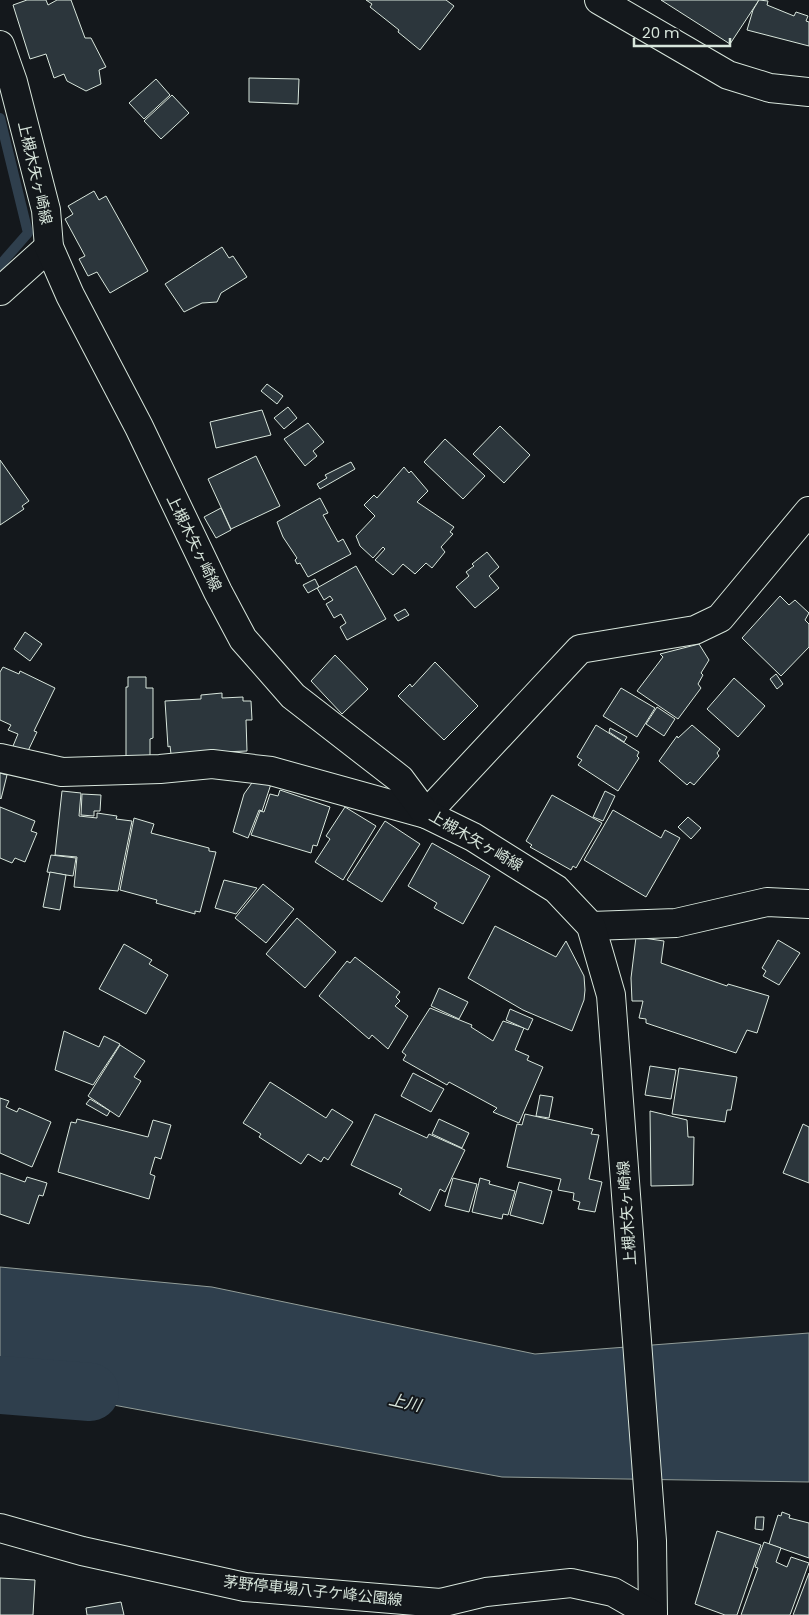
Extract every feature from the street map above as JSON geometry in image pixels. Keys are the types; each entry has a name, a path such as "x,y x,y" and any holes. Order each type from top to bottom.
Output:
{"main road":[{"path":"599,0 728,75 770,88 809,92"},
{"name":"上槻木矢ヶ崎線","path":"0,45 13,82 46,210 49,247 70,295 139,427 243,639 293,696 400,779 426,814 473,837 556,889 591,926 611,996 652,1541 653,1615"},
{"path":"0,291 49,247"},
{"path":"0,758 62,772 160,769 212,764 271,771 426,814 580,649 695,630 720,618 809,511"},
{"path":"591,926 676,923 767,902 809,904"},
{"name":"茅野停車場八子ケ峰公園線","path":"0,1528 82,1551 245,1587 430,1609 486,1592 571,1583 613,1592 653,1615"}],"water":[{"path":"0,1267 212,1287 535,1354 809,1333 809,1482 502,1477 0,1384"}],"building":[{"path":"27,0 46,0 48,5 57,0 71,0 85,38 91,38 106,67 99,70 101,84 86,91 67,81 64,74 54,78 46,54 30,59 13,5"},
{"path":"366,0 446,0 454,6 420,50 370,7 372,4"},
{"path":"661,0 759,0 730,44"},
{"path":"759,0 768,1 767,5 794,16 796,12 808,16 806,21 809,22 809,46 747,30 753,10"},
{"path":"249,78 299,79 298,104 249,102"},
{"path":"156,79 170,95 144,119 129,103"},
{"path":"172,95 189,113 161,139 144,121"},
{"path":"94,191 99,200 106,196 148,271 110,293 97,272 88,276 79,259 85,256 65,219 73,214 68,206"},
{"path":"222,247 229,258 233,256 247,277 221,293 217,302 202,303 184,312 165,284"},
{"path":"267,384 283,396 277,404 261,391"},
{"path":"288,407 297,418 284,429 274,418"},
{"path":"262,410 271,435 216,448 210,422"},
{"path":"308,423 324,442 313,451 317,456 305,466 284,439"},
{"path":"500,426 530,455 504,483 473,454"},
{"path":"445,439 485,476 463,499 424,462"},
{"path":"256,456 280,506 231,529 208,479"},
{"path":"0,460 29,501 22,506 24,509 0,525"},
{"path":"351,462 355,469 320,489 317,484 327,478 325,475"},
{"path":"404,467 409,473 411,471 428,491 417,502 454,527 450,532 453,534 441,547 445,552 432,568 426,563 415,574 403,564 393,575 375,560 385,549 383,547 373,558 360,546 356,536 375,516 364,505 374,495 377,498"},
{"path":"320,498 328,513 323,515 338,542 343,539 351,554 308,577 300,563 297,564 295,560 297,558 283,537 277,522"},
{"path":"221,508 231,530 216,538 204,517"},
{"path":"487,552 499,567 489,576 499,588 475,608 456,587 469,576 466,572 474,566 472,564"},
{"path":"356,566 386,619 347,640 340,627 346,623 341,614 334,618 326,604 333,600 330,596 324,600 317,588"},
{"path":"315,579 319,587 308,593 303,585"},
{"path":"780,596 789,605 795,600 809,613 805,620 809,624 809,647 781,676 742,638"},
{"path":"405,609 409,615 398,621 394,615"},
{"path":"25,632 42,644 30,661 14,649"},
{"path":"699,644 709,660 701,673 703,675 698,684 701,688 678,719 637,691 663,657 660,654"},
{"path":"335,655 368,689 342,714 311,681"},
{"path":"435,662 478,706 444,740 398,696 410,684 412,687"},
{"path":"3,667 19,674 20,671 55,688 34,731 37,732 27,753 13,746 18,734 8,730 11,725 0,720 0,672"},
{"path":"776,674 783,684 777,689 770,679"},
{"path":"128,677 146,677 146,688 153,688 153,738 150,739 150,758 126,758 126,687 128,687"},
{"path":"734,678 765,706 738,737 707,709"},
{"path":"621,688 655,708 637,737 603,716"},
{"path":"222,693 222,698 243,697 243,701 251,701 252,720 246,720 247,751 171,754 170,746 168,747 165,701 201,699 201,695"},
{"path":"657,707 675,719 664,736 646,724"},
{"path":"596,725 639,752 637,756 639,758 618,791 578,765 582,760 577,757"},
{"path":"692,725 720,749 717,753 719,756 694,785 690,782 687,785 659,761 677,736 678,738"},
{"path":"610,728 627,737 624,742 609,732"},
{"path":"0,773 7,775 1,799 0,798"},
{"path":"254,780 271,784 262,811 259,810 248,838 233,832 244,794"},
{"path":"280,790 330,807 317,846 313,845 311,853 251,835 260,811 264,812 270,794 278,796"},
{"path":"62,791 81,793 79,816 97,818 97,813 117,816 116,819 132,821 118,891 74,887 77,857 55,855"},
{"path":"605,791 615,796 603,821 593,817"},
{"path":"82,794 101,795 100,811 94,811 94,816 81,815"},
{"path":"552,795 602,823 576,868 573,866 571,870 530,847 532,845 526,841"},
{"path":"0,807 35,821 31,831 37,833 25,862 15,858 12,863 0,858"},
{"path":"345,807 376,826 343,880 315,862 330,839 326,836"},
{"path":"613,810 661,838 665,830 680,838 646,897 584,860"},
{"path":"688,817 701,828 691,839 678,827"},
{"path":"134,818 154,824 151,833 209,848 209,851 216,852 200,912 195,911 195,914 156,903 157,900 120,890"},
{"path":"385,821 420,844 382,902 347,880"},
{"path":"432,843 490,876 463,924 434,908 437,903 408,886"},
{"path":"51,855 76,858 73,876 47,872"},
{"path":"50,872 66,875 60,910 43,907"},
{"path":"224,880 257,888 236,914 215,908"},
{"path":"263,884 294,909 266,943 235,918"},
{"path":"297,918 336,952 305,988 266,954"},
{"path":"495,926 556,957 566,941 584,976 585,990 584,1000 572,1031 523,1010 468,978"},
{"path":"636,937 664,941 661,963 727,986 728,984 769,996 757,1033 747,1030 736,1053 646,1023 646,1019 639,1018 643,1001 632,1001 631,978"},
{"path":"778,940 800,953 779,985 763,976 766,971 762,968"},
{"path":"124,944 152,960 149,964 168,975 146,1014 99,989"},
{"path":"355,957 400,992 396,997 400,1001 395,1006 408,1016 388,1049 372,1035 369,1039 319,996 347,961 350,963"},
{"path":"439,988 468,1002 459,1019 431,1006"},
{"path":"430,1008 472,1025 471,1027 493,1041 503,1021 524,1028 515,1050 529,1056 527,1060 543,1067 519,1123 493,1112 497,1108 449,1082 447,1085 403,1060 406,1055 402,1052"},
{"path":"510,1009 533,1019 528,1030 506,1020"},
{"path":"64,1031 99,1047 104,1036 120,1044 93,1085 55,1070"},
{"path":"120,1045 145,1061 134,1077 141,1081 119,1117 88,1096"},
{"path":"650,1066 676,1070 671,1099 645,1095"},
{"path":"679,1068 737,1077 731,1110 727,1110 725,1122 672,1114"},
{"path":"413,1073 444,1089 431,1112 401,1096"},
{"path":"270,1082 326,1118 332,1109 353,1122 328,1160 324,1157 321,1162 308,1154 301,1164 259,1137 261,1134 243,1123"},
{"path":"540,1095 553,1097 549,1118 536,1116"},
{"path":"0,1098 9,1101 6,1107 17,1112 19,1108 51,1122 32,1167 0,1153"},
{"path":"90,1099 110,1111 107,1116 86,1104"},
{"path":"650,1111 687,1120 688,1137 694,1137 693,1185 651,1186"},
{"path":"375,1114 427,1138 429,1134 465,1150 445,1192 440,1189 430,1211 399,1194 402,1189 351,1165"},
{"path":"525,1114 593,1129 591,1134 599,1135 589,1179 602,1182 595,1212 578,1209 580,1202 573,1200 574,1193 558,1190 561,1179 507,1167 517,1124 522,1125"},
{"path":"77,1119 148,1137 153,1120 171,1125 161,1159 155,1157 150,1174 155,1176 149,1199 58,1172 71,1122 76,1123"},
{"path":"439,1119 469,1133 462,1148 432,1134"},
{"path":"803,1124 809,1127 809,1183 783,1173"},
{"path":"0,1173 25,1182 27,1177 47,1183 43,1196 39,1195 29,1224 0,1214"},
{"path":"453,1178 477,1184 469,1212 445,1206"},
{"path":"480,1178 490,1181 489,1184 515,1191 508,1215 503,1214 502,1219 472,1212"},
{"path":"519,1182 552,1191 543,1224 510,1215"},
{"path":"782,1512 790,1515 789,1518 809,1523 809,1558 769,1544 778,1515 781,1516"},
{"path":"756,1517 764,1517 763,1530 755,1529"},
{"path":"717,1531 761,1545 737,1615 725,1615 695,1604"},
{"path":"764,1542 781,1548 776,1562 787,1567 791,1557 809,1563 790,1615 741,1615 758,1568 755,1567"},
{"path":"809,1573 809,1615 793,1615"},
{"path":"0,1578 35,1580 33,1615 0,1615"},
{"path":"121,1602 124,1615 87,1615 86,1608"}],"waterway":[{"path":"0,118 28,233 0,265"},
{"name":"上川","path":"0,1385 90,1392"}]}
